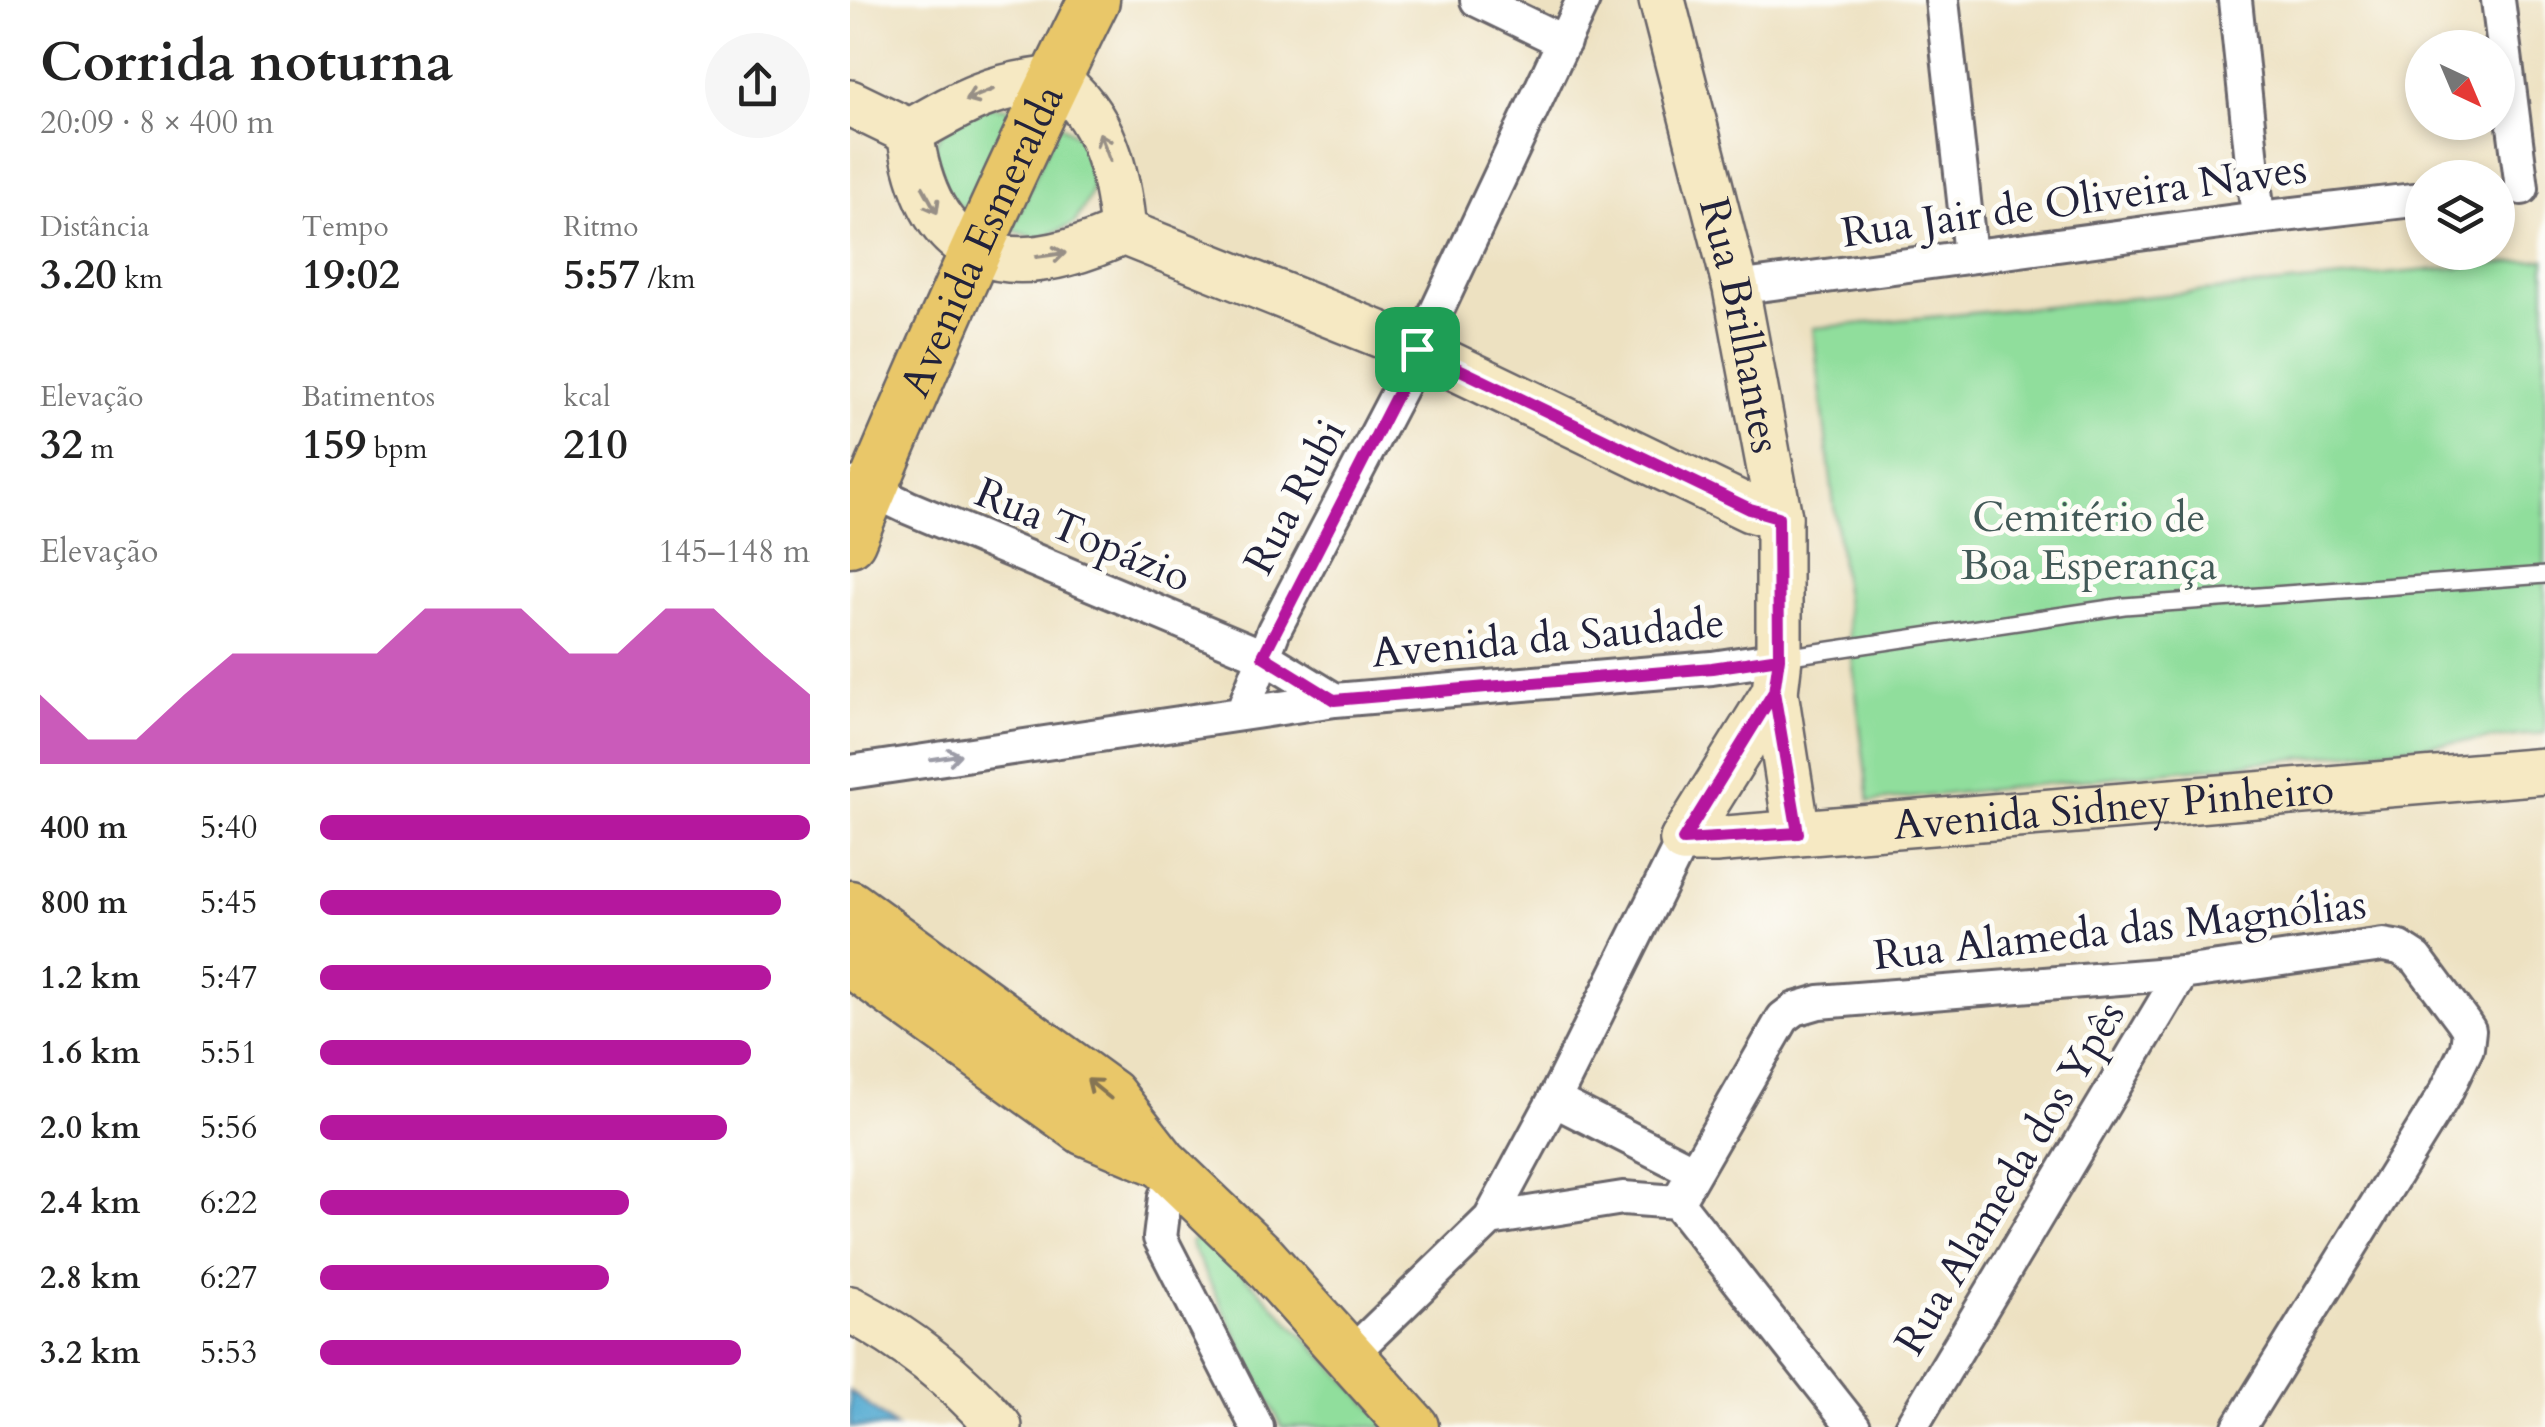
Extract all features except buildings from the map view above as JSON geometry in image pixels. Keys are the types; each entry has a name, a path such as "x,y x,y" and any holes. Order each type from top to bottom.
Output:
{"main road":[{"name":"Avenida Esmeralda","path":"850,542 861,485 976,254 1094,0"},
{"path":"862,941 976,1023 1084,1130 1168,1168 1259,1255 1413,1427"}],"street":[{"path":"1478,0 1564,42"},
{"name":"Rua Rubi","path":"1243,712 1263,656 1402,385 1584,0"},
{"name":"Rua Brilhantes","path":"1662,0 1736,288 1778,517 1777,675 1798,833"},
{"path":"1942,0 1970,255"},
{"path":"2236,0 2258,218"},
{"path":"2498,0 2522,188"},
{"path":"910,132 974,96 1012,84 1055,79 1076,94 1094,122 1119,186 1123,232"},
{"path":"850,103 910,132"},
{"path":"910,132 916,171 928,200 952,236 976,254 1009,259 1062,254 1123,232 1417,349 1750,509 1778,517"},
{"name":"Rua Jair de Oliveira Naves","path":"1736,288 2405,202"},
{"name":"Rua Topázio","path":"861,485 1263,656 1334,700"},
{"name":"Avenida da Saudade","path":"850,772 1334,700 1712,668 1777,675"},
{"path":"1351,1354 1497,1204 1554,1100 1683,840 1777,675"},
{"name":"Avenida Sidney Pinheiro","path":"1683,840 2545,772"},
{"name":"Rua Alameda das Magnólias","path":"1686,1184 1773,1030 1783,1018 1805,1005 2182,973 2383,946 2400,948 2417,958 2469,1030 2467,1048 2446,1092 2239,1427"},
{"name":"Rua Alameda dos Ypês","path":"1911,1427 2182,973"},
{"path":"1554,1100 1686,1184 1854,1427"},
{"path":"1168,1168 1160,1238 1258,1427"},
{"path":"1497,1204 1623,1198 1686,1184"},
{"path":"850,1309 930,1360 974,1398 998,1427"}],"lane":[{"path":"1777,675 2124,606 2545,575"}],"green space":[{"path":"978,105 1017,109 974,217 941,191 931,151 946,124"},
{"path":"1058,123 1083,140 1096,171 1090,196 1074,224 1038,239 1012,230"},
{"name":"Cemitério de Boa Esperança","path":"2545,259 2545,733 1869,802 1813,328 2428,270 2515,270 2515,262"},
{"path":"1200,1235 1255,1286 1391,1427 1282,1427 1190,1242"}],"water":[{"path":"850,1391 896,1427 850,1427"}],"route":[{"path":"1417,349 1263,656 1334,700 1712,668 1779,658 1774,692 1798,833 1683,840 1774,692 1779,658 1778,517 1750,509 1417,349"}]}
